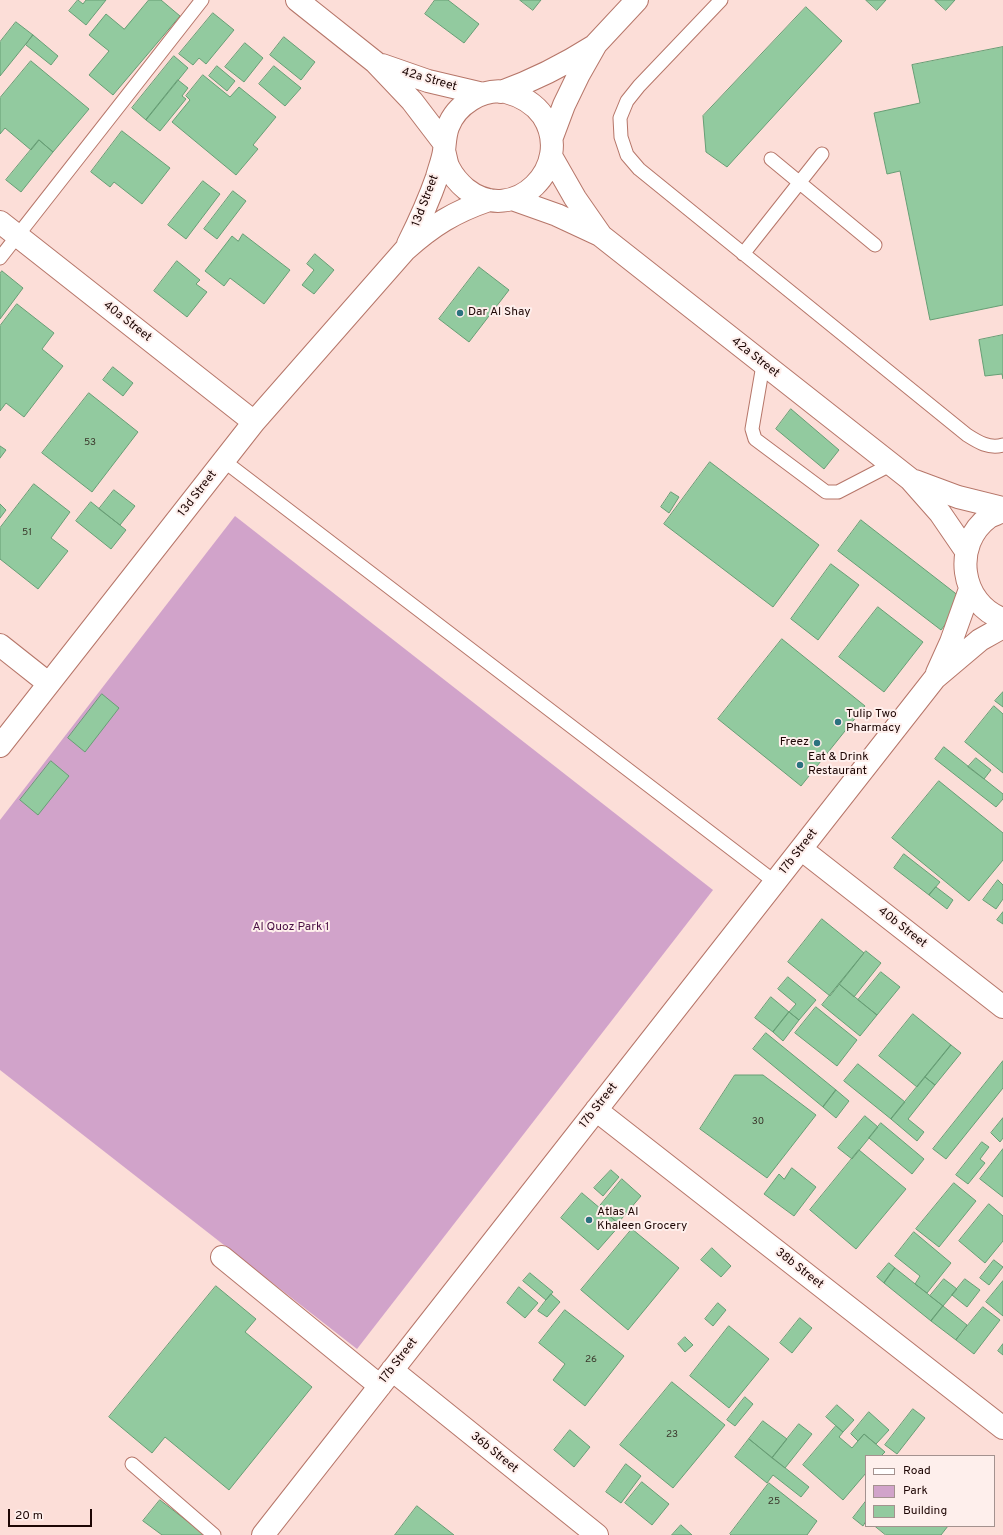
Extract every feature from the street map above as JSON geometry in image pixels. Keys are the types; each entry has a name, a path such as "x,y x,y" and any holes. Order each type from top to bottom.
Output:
{"street":[{"name":"42a Street","path":"298,0 375,62 412,101 444,147"},
{"path":"596,44 551,72 526,83 468,101 456,112 448,127 444,147 449,168 458,183 472,194 489,200 501,200 512,199 526,193 538,183 546,171 551,147 564,105 579,74 596,44 637,0"},
{"name":"42a Street","path":"375,62 428,81 492,93"},
{"path":"492,93 516,95 528,101 540,111 547,123 551,147"},
{"name":"13d Street","path":"405,250 428,202 444,147"},
{"name":"42a Street","path":"551,147 575,198 600,235"},
{"name":"42a Street","path":"512,199 557,215 600,235 910,479 940,513 966,551"},
{"name":"13d Street","path":"0,746 254,422 405,250 423,234 444,219 466,208 489,200"},
{"name":"40a Street","path":"0,222 254,422"},
{"name":"42a Street","path":"910,479 958,497 1003,508"},
{"path":"1003,511 989,517 974,532 966,551 964,570 970,589 977,602 988,612 1003,619"},
{"name":"17b Street","path":"935,678 951,642 970,589"},
{"name":"17b Street","path":"263,1535 935,678 980,640 1003,627"},
{"path":"0,645 48,683"},
{"name":"40b Street","path":"801,849 1003,1007"},
{"name":"38b Street","path":"596,1110 1003,1428"},
{"name":"36b Street","path":"222,1257 597,1535"}],"lane":[{"path":"0,258 202,0"},
{"path":"721,0 639,86 627,101 620,118 621,137 627,155 639,169 967,435 981,444 998,446 1003,445"},
{"path":"743,254 822,154"},
{"path":"771,159 875,245"},
{"path":"764,364 752,430 755,439 826,492 838,492 892,464"},
{"path":"224,461 775,882"},
{"path":"132,1464 214,1535"}],"green space":[{"name":"Al Quoz Park 1","path":"235,516 713,890 357,1349 0,1070 0,820"}],"building":[{"path":"78,0 83,4 86,0 106,0 86,25 69,11"},
{"path":"149,0 161,0 180,16 113,95 89,75 109,51 89,35 106,14 124,29"},
{"path":"435,0 448,0 479,24 464,43 425,14"},
{"path":"520,0 541,0 533,10"},
{"path":"866,0 886,0 877,10"},
{"path":"935,0 955,0 946,10"},
{"path":"806,7 842,41 727,167 706,152 703,116"},
{"path":"213,13 234,30 206,64 199,58 193,65 179,54"},
{"path":"16,22 33,35 0,76 0,42"},
{"path":"33,35 58,56 51,65 26,45"},
{"path":"284,37 315,62 301,80 270,55"},
{"path":"245,43 263,58 244,82 225,67"},
{"path":"1003,47 1003,305 930,320 900,171 887,174 874,113 920,103 912,65"},
{"path":"174,56 188,68 146,120 132,108"},
{"path":"31,61 89,109 53,152 39,140 31,150 5,128 0,134 0,98"},
{"path":"217,66 235,81 227,91 209,76"},
{"path":"274,66 301,88 285,106 259,84"},
{"path":"203,75 230,97 239,87 276,117 253,145 258,149 236,175 172,122 190,100 186,96"},
{"path":"178,80 188,88 182,96 186,99 160,131 146,120"},
{"path":"122,131 170,168 142,204 114,182 110,187 91,172"},
{"path":"39,140 53,152 21,192 6,180"},
{"path":"203,181 220,194 186,239 168,225"},
{"path":"233,191 246,201 217,239 204,229"},
{"path":"243,234 290,270 264,304 230,278 224,286 205,271 232,236 238,241"},
{"path":"315,254 334,270 314,294 302,285 314,270 307,264"},
{"path":"177,261 200,280 196,284 207,292 187,317 154,291"},
{"path":"479,267 509,290 469,342 439,319"},
{"path":"2,271 23,288 0,319 0,274"},
{"path":"17,304 54,333 42,349 63,366 24,417 6,403 0,411 0,326"},
{"path":"1003,335 1003,379 1002,374 985,376 979,340"},
{"path":"113,367 133,383 123,396 103,380"},
{"path":"89,393 138,432 92,492 42,453"},
{"path":"791,409 839,450 824,469 776,429"},
{"path":"0,446 6,450 0,458"},
{"path":"710,462 819,545 773,607 664,524"},
{"path":"34,484 70,512 51,538 68,551 38,589 0,559 0,528"},
{"path":"114,490 135,506 120,525 99,509"},
{"path":"671,492 679,497 669,513 661,507"},
{"path":"91,502 126,530 111,549 76,521"},
{"path":"0,504 6,510 0,518"},
{"path":"861,520 964,600 941,630 838,551"},
{"path":"831,564 859,585 818,640 791,619"},
{"path":"878,607 923,642 884,692 839,657"},
{"path":"782,639 865,706 801,786 718,719"},
{"path":"1003,692 1003,707 995,701"},
{"path":"102,694 119,708 85,752 68,738"},
{"path":"994,706 1003,714 1003,773 965,742"},
{"path":"944,747 1003,794 1003,799 996,807 935,759"},
{"path":"976,758 991,770 984,779 968,767"},
{"path":"51,761 69,776 38,815 20,800"},
{"path":"939,781 1003,833 1003,860 969,901 892,838"},
{"path":"904,854 940,882 929,895 894,868"},
{"path":"998,880 1003,885 1003,899 996,909 983,900"},
{"path":"936,887 953,900 947,909 929,895"},
{"path":"1003,912 1003,924 997,920"},
{"path":"822,919 864,953 830,996 788,962"},
{"path":"866,951 881,963 854,997 839,984"},
{"path":"881,972 900,987 877,1015 858,1000"},
{"path":"788,977 816,1000 799,1020 789,1012 796,1004 778,989"},
{"path":"839,984 877,1015 860,1036 822,1005"},
{"path":"771,997 789,1012 773,1032 755,1018"},
{"path":"816,1007 857,1040 837,1066 795,1033"},
{"path":"789,1012 799,1020 783,1041 773,1032"},
{"path":"913,1014 951,1045 917,1087 879,1056"},
{"path":"766,1033 836,1090 823,1107 753,1049"},
{"path":"951,1045 961,1053 935,1085 925,1077"},
{"path":"1003,1061 1003,1088 946,1159 933,1149"},
{"path":"858,1064 905,1102 891,1119 844,1081"},
{"path":"735,1075 763,1075 816,1115 767,1178 700,1129"},
{"path":"925,1077 935,1085 908,1119 924,1132 917,1141 891,1119"},
{"path":"836,1090 849,1101 836,1118 823,1107"},
{"path":"865,1116 878,1127 852,1159 838,1148"},
{"path":"1003,1118 1003,1138 1000,1142 991,1133"},
{"path":"881,1123 924,1159 912,1174 869,1138"},
{"path":"982,1142 989,1147 980,1159 985,1163 968,1184 956,1175"},
{"path":"1003,1149 1003,1197 980,1179"},
{"path":"859,1150 906,1189 856,1249 810,1210"},
{"path":"792,1168 816,1187 794,1216 764,1194 779,1174 784,1179"},
{"path":"611,1170 619,1177 603,1196 594,1188"},
{"path":"622,1179 641,1196 618,1223 599,1207"},
{"path":"954,1183 976,1201 939,1247 916,1229"},
{"name":"Atlas Al Khaleen Grocery","path":"582,1193 620,1225 598,1250 561,1218"},
{"path":"989,1204 1003,1216 1003,1241 985,1263 959,1241"},
{"path":"632,1229 679,1268 628,1330 581,1290"},
{"path":"914,1232 951,1263 927,1293 915,1284 920,1276 895,1256"},
{"path":"712,1248 731,1266 721,1277 701,1260"},
{"path":"994,1260 1003,1267 989,1285 980,1278"},
{"path":"889,1263 895,1268 884,1283 877,1277"},
{"path":"895,1268 943,1306 931,1321 884,1283"},
{"path":"530,1273 553,1292 546,1300 523,1281"},
{"path":"944,1279 957,1289 943,1306 930,1296"},
{"path":"965,1279 980,1290 967,1307 952,1295"},
{"path":"1003,1281 1003,1316 986,1302"},
{"path":"216,1286 256,1319 245,1332 312,1387 229,1490 165,1437 152,1453 109,1417"},
{"path":"519,1287 538,1303 525,1318 507,1303"},
{"path":"551,1294 560,1302 547,1317 538,1311"},
{"path":"718,1303 726,1310 713,1326 705,1319"},
{"path":"943,1306 967,1325 956,1340 931,1321"},
{"path":"983,1307 1000,1320 974,1354 956,1340"},
{"path":"565,1310 624,1356 585,1406 553,1380 565,1364 539,1343"},
{"path":"800,1318 812,1328 792,1353 780,1343"},
{"path":"729,1326 769,1359 729,1408 690,1376"},
{"path":"685,1337 693,1345 685,1352 678,1344"},
{"path":"1003,1344 1003,1355 998,1351"},
{"path":"672,1382 725,1425 673,1488 620,1445"},
{"path":"745,1397 753,1404 735,1426 727,1420"},
{"path":"837,1405 854,1420 843,1432 826,1417"},
{"path":"913,1409 925,1418 897,1454 885,1445"},
{"path":"869,1412 889,1430 876,1444 864,1434 858,1441 851,1434"},
{"path":"763,1421 787,1439 772,1458 749,1439"},
{"path":"799,1424 812,1434 785,1468 772,1458"},
{"path":"836,1426 843,1432 839,1437 852,1448 864,1434 885,1452 882,1455 865,1455 865,1474 843,1500 803,1465"},
{"path":"570,1430 590,1447 574,1467 554,1450"},
{"path":"749,1439 809,1487 801,1497 773,1475 767,1483 735,1457"},
{"path":"626,1464 641,1476 621,1503 606,1492"},
{"path":"642,1482 669,1504 652,1525 625,1503"},
{"path":"769,1483 817,1521 807,1535 731,1535 730,1534"},
{"path":"160,1500 205,1535 162,1535 143,1521"},
{"path":"865,1502 865,1523 863,1526 853,1518"},
{"path":"417,1506 454,1535 395,1535"},
{"path":"681,1525 692,1535 672,1535"},
{"path":"876,1527 947,1527 941,1535 886,1535"}],"place":[{"name":"Dar Al Shay","path":"460,313"},
{"name":"Tulip Two Pharmacy","path":"838,722"},
{"name":"Freez","path":"817,743"},
{"name":"Eat & Drink Restaurant","path":"800,765"},
{"name":"Atlas Al Khaleen Grocery","path":"589,1220"}]}
